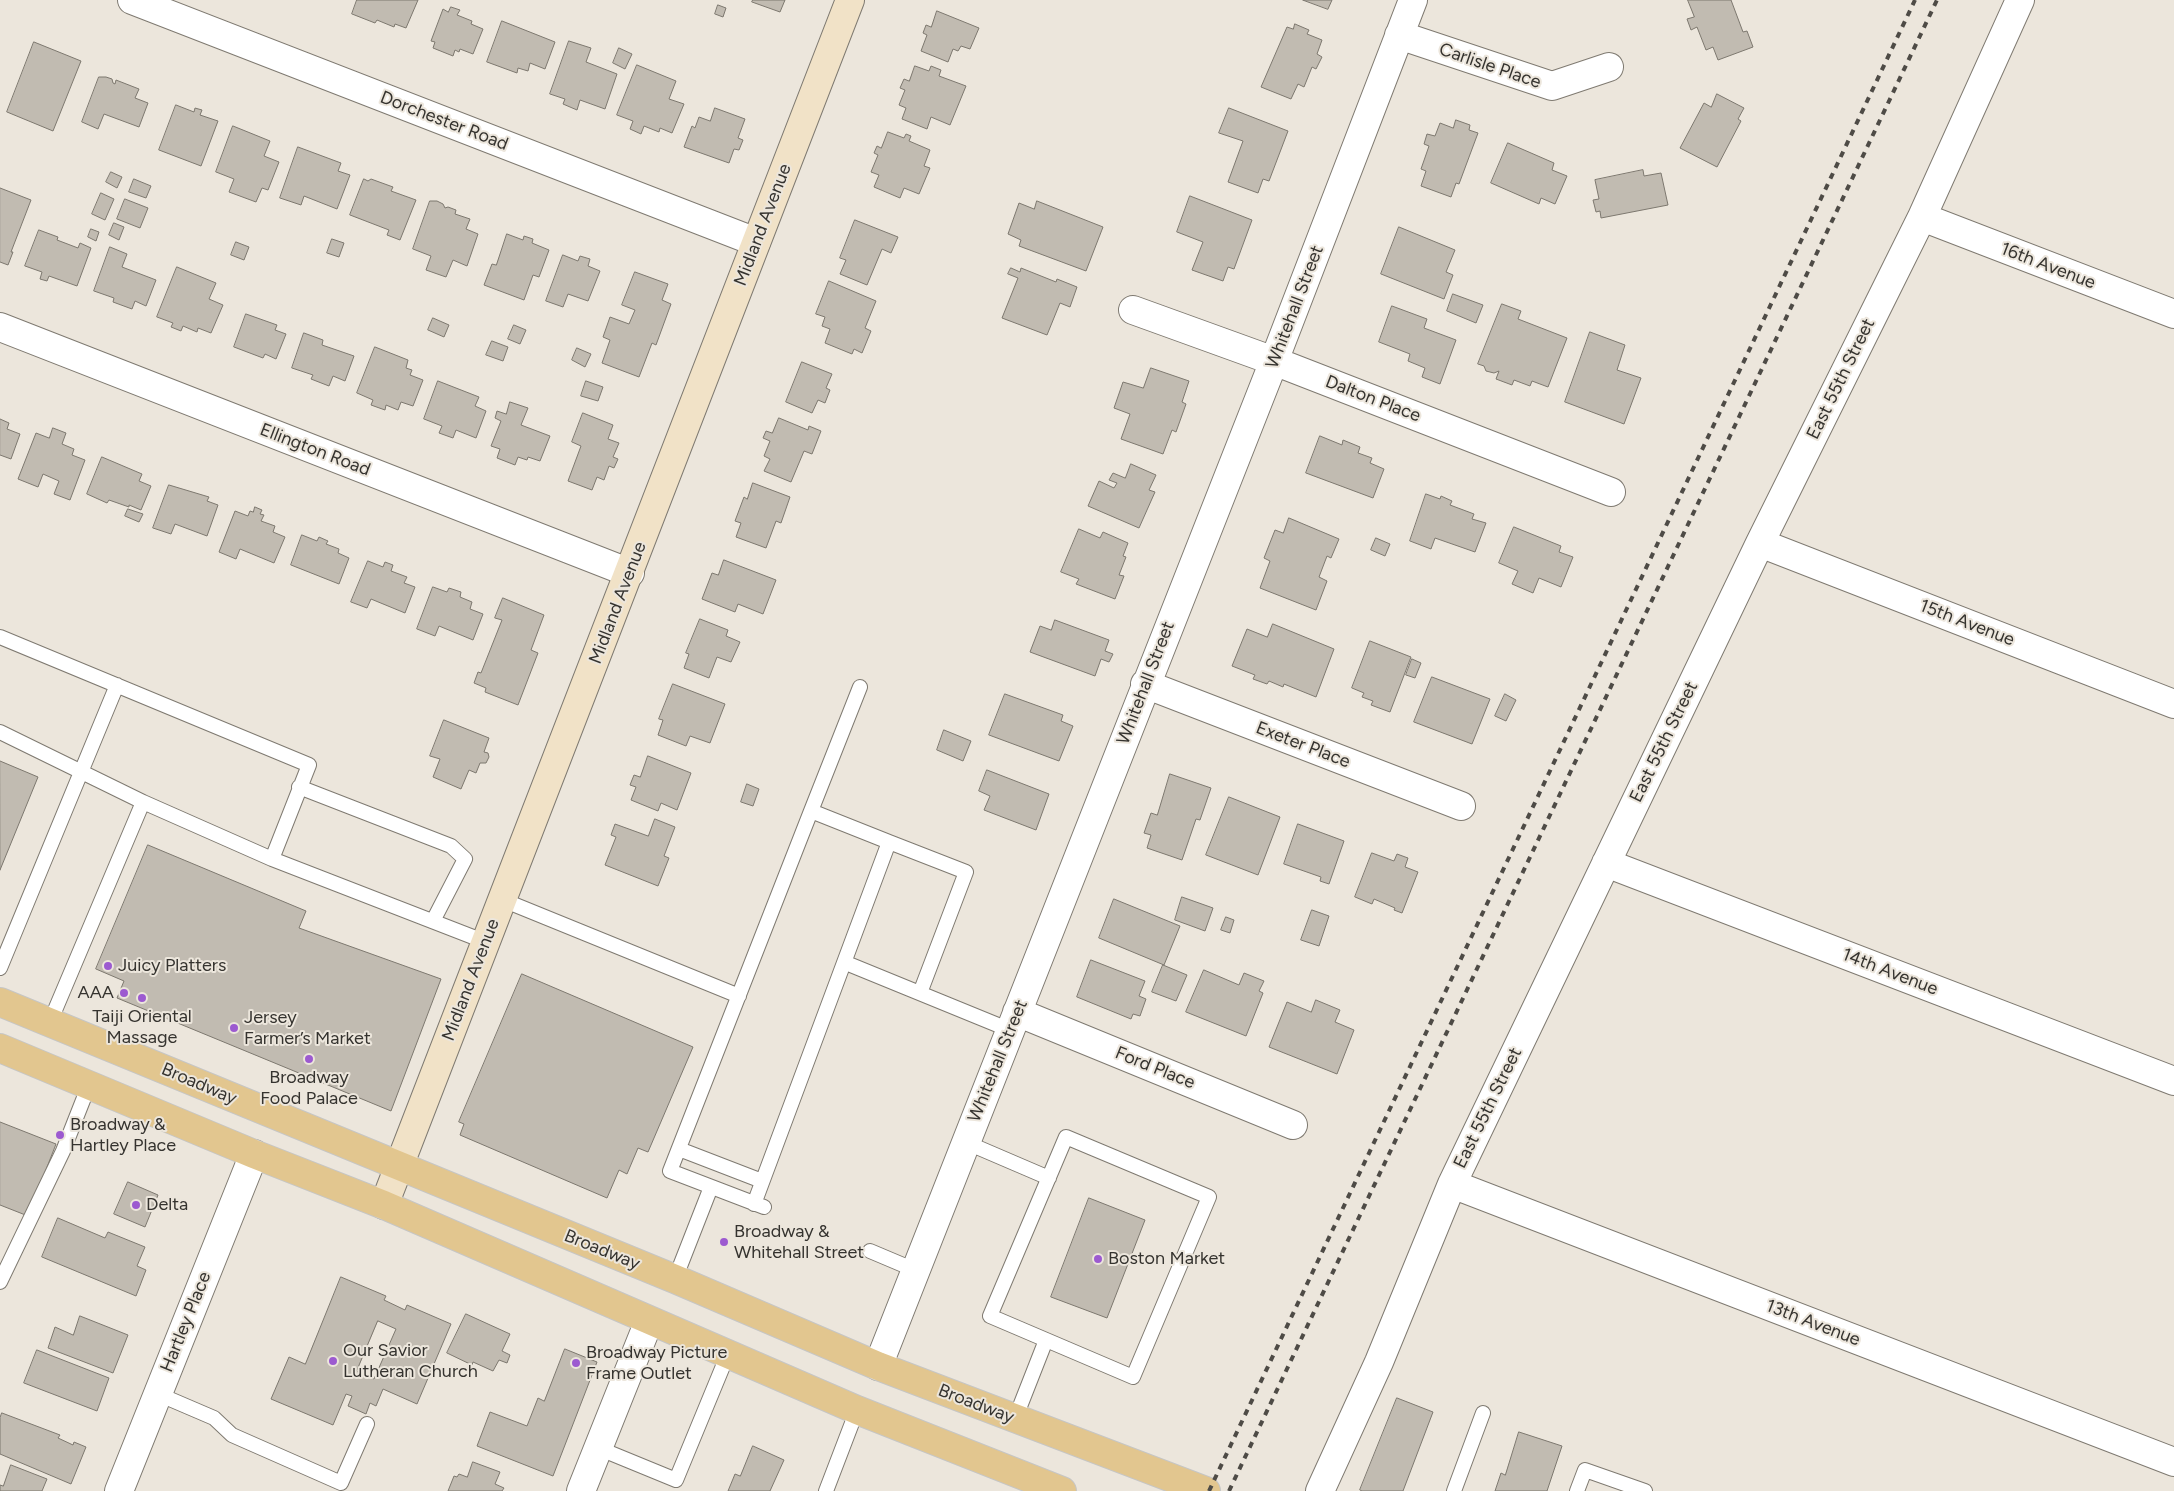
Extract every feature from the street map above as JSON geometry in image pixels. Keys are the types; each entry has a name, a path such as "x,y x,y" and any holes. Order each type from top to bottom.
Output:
{"main road":[{"name":"Broadway","path":"0,1002 675,1280 878,1366 1206,1491"},
{"path":"0,1048 254,1154 384,1205 857,1410 1062,1491"}],"street":[{"name":"Dorchester Road","path":"132,0 756,242"},
{"name":"Midland Avenue","path":"384,1205 850,0"},
{"name":"Whitehall Street","path":"878,1366 1145,684 1274,361 1413,0"},
{"name":"East 55th Street","path":"1320,1491 1379,1362 1452,1184 1760,543 1922,217 2020,0"},
{"name":"Carlisle Place","path":"1399,35 1552,86 1610,67"},
{"name":"16th Avenue","path":"1922,217 2174,314"},
{"name":"Dalton Place","path":"1133,310 1274,361 1611,492"},
{"name":"Ellington Road","path":"0,327 630,573"},
{"name":"15th Avenue","path":"1760,543 2174,704"},
{"name":"Exeter Place","path":"1145,684 1462,806"},
{"name":"14th Avenue","path":"1606,863 2174,1081"},
{"name":"Ford Place","path":"1014,1021 1294,1125"},
{"name":"Hartley Place","path":"119,1491 254,1154"},
{"name":"13th Avenue","path":"1452,1184 2174,1462"},
{"path":"581,1491 649,1321"}],"lane":[{"path":"0,637 309,765 272,859"},
{"path":"0,968 117,685"},
{"path":"860,687 670,1171 759,1206 762,1182 846,963 889,842"},
{"path":"0,732 143,802 272,859 486,942"},
{"path":"299,787 451,846 465,859 433,921"},
{"path":"50,1022 143,802"},
{"path":"811,811 966,872 920,993"},
{"path":"503,900 739,996"},
{"path":"846,963 920,993 1014,1021"},
{"path":"0,1282 63,1151 88,1085"},
{"path":"1066,1137 1209,1197 1134,1377 1046,1340 990,1316 1066,1137"},
{"path":"965,1142 1049,1178"},
{"path":"679,1149 762,1182"},
{"path":"675,1280 711,1187"},
{"path":"870,1252 915,1270"},
{"path":"1015,1419 1046,1340"},
{"path":"598,1448 676,1480 728,1354"},
{"path":"158,1394 214,1418 232,1435 342,1483 367,1424"},
{"path":"826,1491 857,1410"},
{"path":"1454,1491 1483,1413"},
{"path":"1577,1491 1585,1470 1645,1491"}],"building":[{"path":"357,0 418,0 406,28 395,24 394,27 377,20 375,23 352,14"},
{"path":"753,0 785,0 780,12 752,2"},
{"path":"1303,0 1332,0 1328,9"},
{"path":"1688,0 1731,0 1743,32 1747,31 1753,47 1718,60 1713,47 1706,50 1697,27 1691,30 1687,19 1694,17"},
{"path":"718,5 726,8 723,17 715,14"},
{"path":"451,7 460,10 457,15 472,21 471,24 483,29 473,54 460,49 459,52 455,50 453,56 433,48 435,42 431,41 443,9 448,12"},
{"path":"937,11 979,28 970,49 961,46 958,51 953,49 948,62 921,51 927,35 923,33 926,25 931,27"},
{"path":"502,21 555,42 545,69 530,63 528,71 518,68 517,73 487,62"},
{"path":"1295,24 1309,30 1307,34 1322,40 1317,54 1322,57 1316,69 1312,67 1304,87 1298,84 1291,99 1261,87 1287,27 1293,29"},
{"path":"569,41 591,48 586,62 617,74 605,109 580,100 577,110 563,104 565,99 550,94"},
{"path":"34,42 81,61 53,131 7,112"},
{"path":"619,48 632,54 625,69 613,63"},
{"path":"637,65 676,81 669,99 684,104 672,133 660,128 659,132 644,126 641,134 630,129 633,121 617,115"},
{"path":"915,66 929,71 931,66 941,70 939,76 966,86 950,125 931,117 927,129 902,119 906,108 899,105 905,90 900,88 904,79 909,81"},
{"path":"99,77 112,79 115,84 116,80 139,89 135,98 148,103 139,127 104,114 98,129 82,122"},
{"path":"1717,94 1744,108 1738,119 1741,121 1717,167 1680,148 1704,103 1711,107"},
{"path":"176,105 194,112 195,108 202,110 200,115 218,121 201,166 159,150"},
{"path":"715,108 745,119 738,138 743,140 739,150 734,149 729,163 684,147 692,126 695,128 699,117 710,121"},
{"path":"1229,108 1288,131 1269,181 1263,179 1258,193 1228,182 1243,141 1219,133"},
{"path":"1456,120 1470,125 1469,130 1478,133 1459,184 1456,183 1451,197 1421,186 1426,171 1421,169 1429,146 1424,144 1427,134 1435,136 1440,123 1453,128"},
{"path":"233,126 270,141 264,156 279,162 268,190 262,188 256,202 229,192 234,179 216,172"},
{"path":"888,132 904,138 906,134 911,136 909,141 930,150 924,166 930,168 919,194 904,188 900,198 874,187 879,175 871,172 878,155 874,153 877,146 881,148"},
{"path":"1508,143 1554,163 1552,170 1567,176 1555,204 1541,198 1539,204 1491,183"},
{"path":"298,147 341,163 338,171 350,175 337,209 304,196 301,205 280,198"},
{"path":"1643,170 1644,176 1661,173 1668,205 1601,218 1600,211 1596,212 1593,200 1599,199 1595,180"},
{"path":"111,172 122,177 117,188 106,182"},
{"path":"134,179 151,186 146,198 129,192"},
{"path":"364,179 368,181 371,179 393,187 391,191 416,200 400,240 387,235 389,230 350,215"},
{"path":"0,188 31,200 11,252 13,252 8,265 0,262"},
{"path":"101,193 114,199 105,220 92,214"},
{"path":"1190,196 1252,220 1234,269 1228,267 1223,281 1192,270 1203,242 1177,232"},
{"path":"125,199 148,208 140,228 117,219"},
{"path":"430,201 437,201 443,204 445,208 448,207 456,210 455,214 470,219 466,229 478,234 467,266 453,260 446,277 426,270 431,256 413,249"},
{"path":"1037,201 1103,227 1086,271 1019,246 1021,240 1008,234 1019,203 1034,209"},
{"path":"855,220 898,237 891,253 882,249 867,285 840,274 846,260 840,258"},
{"path":"114,223 124,227 119,240 109,235"},
{"path":"1399,227 1455,250 1446,272 1453,275 1444,299 1381,274"},
{"path":"91,229 99,232 96,241 88,237"},
{"path":"39,230 58,237 57,240 78,248 80,243 91,248 77,286 49,276 47,281 40,279 42,272 25,266"},
{"path":"507,234 523,240 524,236 533,239 532,243 549,250 539,277 533,275 524,300 484,285 492,264 496,265"},
{"path":"332,239 344,243 339,257 327,253"},
{"path":"236,242 249,247 244,260 231,255"},
{"path":"110,247 127,254 122,267 156,280 146,306 135,301 132,309 113,302 114,298 94,291"},
{"path":"563,255 578,261 580,256 590,259 588,266 600,271 588,301 568,294 563,307 546,301"},
{"path":"177,267 216,283 209,299 223,305 211,333 198,328 197,332 183,326 181,331 171,327 173,323 157,317"},
{"path":"1011,268 1020,272 1021,268 1056,282 1057,279 1077,287 1070,307 1060,303 1047,335 1002,318 1018,278 1008,274"},
{"path":"635,272 668,284 662,300 671,304 656,345 652,343 639,377 602,363 610,340 603,337 610,317 629,324 635,310 622,305"},
{"path":"829,281 876,301 865,328 871,331 862,353 854,349 852,354 825,343 830,329 822,326 825,317 816,314"},
{"path":"1453,294 1483,305 1476,323 1447,311"},
{"path":"1502,304 1521,311 1518,319 1567,338 1548,387 1532,381 1530,386 1514,380 1512,385 1496,379 1499,371 1494,373 1486,371 1484,366 1478,364"},
{"path":"1392,306 1427,319 1424,328 1456,340 1440,384 1422,377 1425,368 1408,361 1410,354 1379,342"},
{"path":"246,314 277,325 275,330 286,334 276,359 265,354 263,358 234,347"},
{"path":"433,318 449,325 444,337 428,330"},
{"path":"514,325 526,330 520,344 508,339"},
{"path":"1590,332 1625,345 1617,370 1641,378 1624,424 1565,402"},
{"path":"304,333 323,340 322,345 354,356 345,381 333,376 329,386 311,379 313,375 292,368"},
{"path":"492,341 508,347 503,361 486,355"},
{"path":"375,347 408,360 406,368 412,370 410,375 423,380 413,406 401,402 398,410 386,405 385,410 371,405 373,400 357,393"},
{"path":"577,348 591,354 585,367 572,360"},
{"path":"802,362 832,374 826,388 830,390 825,403 818,400 812,413 786,402"},
{"path":"1151,368 1189,381 1182,402 1186,404 1176,432 1172,430 1163,454 1121,439 1130,414 1114,408 1123,382 1143,388"},
{"path":"438,381 479,397 475,406 486,411 476,438 456,430 453,438 439,433 442,426 424,419"},
{"path":"586,381 603,387 598,401 581,396"},
{"path":"510,402 528,408 521,425 550,436 540,461 528,457 527,460 518,457 515,465 497,458 500,449 491,446 501,421 495,418 497,411 506,414"},
{"path":"583,413 613,425 608,439 619,443 613,457 618,459 614,468 609,466 604,480 597,477 592,490 568,481 581,446 572,442"},
{"path":"779,418 808,430 809,426 821,431 812,454 804,451 791,482 764,471 770,459 764,456 770,441 763,438 766,431 772,433"},
{"path":"0,419 9,423 7,429 20,434 11,459 0,455"},
{"path":"53,428 66,433 62,444 74,449 72,455 85,460 70,500 54,494 59,481 43,474 38,487 18,479 36,433 49,438"},
{"path":"1320,436 1342,445 1343,440 1360,447 1358,453 1372,458 1370,463 1384,469 1373,498 1306,473"},
{"path":"102,457 142,474 139,481 151,486 141,510 109,500 107,503 87,494"},
{"path":"1131,464 1156,475 1149,490 1155,492 1139,528 1088,506 1099,481 1114,488 1117,483 1109,480 1113,473 1125,478"},
{"path":"753,483 790,497 781,523 776,521 766,548 736,537 741,523 735,521 744,497 747,499"},
{"path":"169,485 209,497 207,501 218,505 207,536 175,524 171,534 153,528"},
{"path":"1426,494 1440,499 1441,496 1452,501 1450,505 1474,514 1472,519 1486,523 1475,552 1435,538 1431,549 1410,541"},
{"path":"255,507 262,510 260,514 264,515 261,521 275,526 273,532 285,537 274,563 240,549 236,559 219,552 235,511 248,516"},
{"path":"128,509 143,514 139,522 125,516"},
{"path":"1289,518 1339,539 1331,558 1327,556 1319,577 1327,581 1316,610 1260,588 1270,561 1264,558 1275,530 1283,533"},
{"path":"1514,527 1561,546 1559,552 1573,557 1561,587 1539,578 1533,593 1512,584 1518,571 1499,563"},
{"path":"1079,529 1100,538 1103,532 1128,543 1123,556 1126,557 1119,575 1124,576 1115,599 1076,584 1079,579 1061,572"},
{"path":"302,535 317,541 319,537 328,541 326,544 339,549 338,553 349,558 339,584 291,565"},
{"path":"1376,538 1390,544 1385,556 1371,550"},
{"path":"724,560 776,580 763,614 738,604 735,612 702,599 712,573 718,575"},
{"path":"368,561 383,567 385,562 393,565 391,571 407,577 404,583 415,587 405,613 371,599 367,608 351,602"},
{"path":"433,587 447,592 449,588 461,592 460,597 472,602 470,609 483,614 473,640 439,626 435,636 417,629"},
{"path":"503,598 544,615 531,650 538,653 518,705 485,692 486,688 474,683 478,672 481,673 502,620 495,618"},
{"path":"700,619 728,630 726,636 740,642 731,662 717,657 709,678 684,668 689,654 686,653"},
{"path":"1055,620 1109,640 1105,651 1113,654 1109,662 1101,659 1095,676 1030,652 1040,626 1051,630"},
{"path":"1273,624 1334,649 1316,697 1284,684 1283,687 1269,681 1267,684 1253,679 1255,675 1232,666 1247,629 1267,637"},
{"path":"1370,641 1411,657 1390,712 1371,705 1373,701 1362,697 1364,693 1352,688"},
{"path":"1412,659 1421,663 1415,678 1406,675"},
{"path":"1432,677 1490,699 1472,744 1414,722"},
{"path":"673,684 725,704 710,743 690,736 686,746 658,735 663,720 659,719"},
{"path":"1005,694 1063,715 1061,721 1073,726 1059,761 989,735"},
{"path":"1505,694 1516,700 1506,721 1495,716"},
{"path":"444,720 489,738 484,752 488,753 489,757 486,763 480,763 476,773 469,770 461,789 433,777 440,759 430,756"},
{"path":"944,730 971,741 963,761 937,750"},
{"path":"648,756 691,773 677,810 661,803 658,811 631,800 636,787 630,785 634,775 640,777"},
{"path":"0,761 38,777 0,870"},
{"path":"987,770 1049,794 1036,830 984,810 990,796 979,791"},
{"path":"1170,774 1211,788 1200,820 1196,819 1182,860 1147,848 1151,835 1144,833 1151,813 1157,815"},
{"path":"747,784 759,789 753,806 741,802"},
{"path":"1229,797 1280,817 1258,875 1206,855"},
{"path":"655,819 675,827 664,856 669,858 658,886 605,865 616,837 611,835 615,824 648,836"},
{"path":"1298,824 1344,841 1329,884 1320,881 1321,877 1284,864"},
{"path":"148,845 306,911 299,928 441,979 391,1111 117,998 124,981 96,969"},
{"path":"1372,853 1394,861 1397,854 1408,858 1405,867 1418,872 1402,913 1374,899 1372,904 1355,897"},
{"path":"1182,897 1213,908 1205,931 1175,920"},
{"path":"1114,899 1180,926 1164,965 1099,938"},
{"path":"1312,910 1329,916 1319,946 1301,940"},
{"path":"1226,917 1234,920 1230,933 1221,930"},
{"path":"1091,960 1145,981 1139,996 1146,999 1140,1016 1133,1014 1131,1019 1077,997"},
{"path":"1163,965 1187,975 1176,1001 1152,992"},
{"path":"1204,970 1239,985 1244,973 1264,981 1259,991 1263,993 1246,1036 1186,1012"},
{"path":"522,974 693,1047 648,1152 638,1148 627,1174 619,1170 607,1198 460,1135 464,1124 459,1122"},
{"path":"1316,1000 1340,1010 1335,1022 1354,1030 1337,1074 1269,1047 1287,1002 1311,1012"},
{"path":"0,1122 56,1144 28,1216 0,1205"},
{"name":"Delta","path":"128,1182 158,1195 145,1227 114,1214"},
{"name":"Boston Market","path":"1089,1198 1145,1220 1107,1318 1051,1297"},
{"path":"58,1218 105,1238 108,1232 145,1247 137,1266 146,1270 136,1296 42,1257"},
{"path":"341,1277 386,1296 384,1300 405,1310 407,1305 451,1324 417,1404 383,1389 376,1406 370,1403 366,1414 348,1406 352,1396 346,1394 333,1425 271,1399 289,1357 305,1364","holes":["378,1321 396,1329 374,1379 357,1371"]},
{"path":"466,1314 510,1334 502,1351 510,1355 507,1363 499,1360 493,1371 473,1362 472,1365 447,1353"},
{"path":"80,1316 128,1335 113,1373 48,1348 55,1327 73,1335"},
{"path":"565,1349 597,1362 553,1476 477,1446 490,1412 527,1426 538,1398 544,1401"},
{"path":"37,1350 109,1378 97,1411 24,1383"},
{"path":"1397,1398 1433,1412 1403,1491 1362,1491 1360,1490"},
{"path":"2,1413 60,1435 58,1438 73,1445 74,1442 86,1447 71,1484 0,1454 0,1418"},
{"path":"1519,1432 1562,1446 1547,1491 1495,1491 1501,1473 1505,1475"},
{"path":"753,1446 784,1460 770,1491 728,1491 735,1474 740,1476"},
{"path":"473,1462 500,1472 495,1484 504,1488 502,1491 448,1491 454,1476 457,1477 459,1474 467,1477"},
{"path":"11,1465 47,1479 42,1491 0,1491 0,1485 3,1486"}],"railway":[{"path":"1209,1491 1915,0"},
{"path":"1229,1491 1937,0"}],"place":[{"name":"Juicy Platters","path":"108,966"},
{"name":"AAA","path":"124,993"},
{"name":"Taiji Oriental Massage","path":"142,998"},
{"name":"Jersey Farmer’s Market","path":"234,1028"},
{"name":"Broadway Food Palace","path":"309,1059"},
{"name":"Broadway & Hartley Place","path":"60,1135"},
{"name":"Delta","path":"136,1205"},
{"name":"Broadway & Whitehall Street","path":"724,1242"},
{"name":"Boston Market","path":"1098,1259"},
{"name":"Our Savior Lutheran Church","path":"333,1361"},
{"name":"Broadway Picture Frame Outlet","path":"576,1363"}]}
